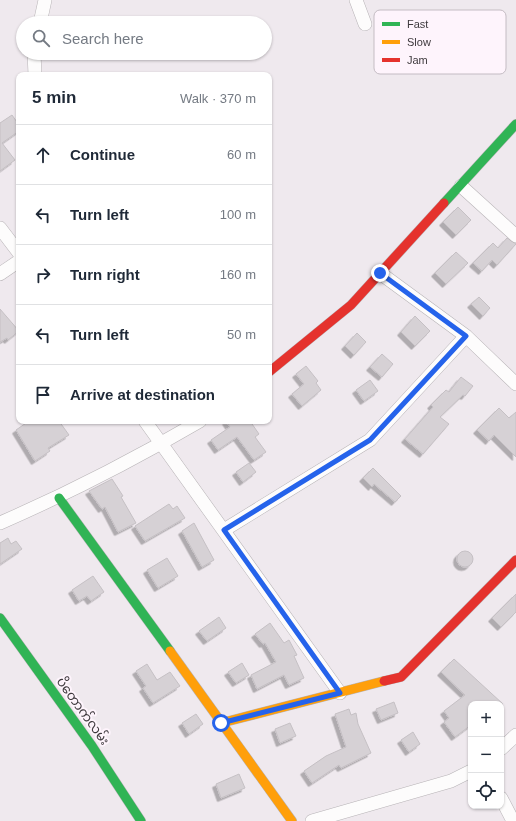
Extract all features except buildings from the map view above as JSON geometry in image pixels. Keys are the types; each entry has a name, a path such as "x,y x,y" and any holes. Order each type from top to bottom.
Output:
{"street":[{"path":"42,16 45,0"},
{"path":"356,0 365,24"},
{"path":"34,60 34,72"},
{"path":"272,370 351,305 516,124"},
{"path":"461,186 516,236"},
{"path":"0,228 16,250"},
{"path":"0,274 16,263"},
{"path":"380,273 466,336 516,384"},
{"path":"224,530 370,440 466,336"},
{"path":"147,424 340,693"},
{"path":"0,523 59,498 162,444 195,424"},
{"path":"59,498 292,821"},
{"path":"221,723 401,677 516,560"},
{"name":"ပိတောက်လမ်း","path":"0,618 92,746 141,821"},
{"path":"504,746 516,735"},
{"path":"312,821 451,781 468,772"},
{"path":"504,804 513,821"}],"traffic: fast":[{"path":"444,203 516,124"},
{"path":"59,498 170,651"},
{"path":"0,618 92,746 141,821"}],"traffic: slow":[{"path":"170,651 292,821"},
{"path":"221,723 384,681"}],"traffic: jam":[{"path":"272,370 351,305 444,203"},
{"path":"384,681 401,677 516,560"}],"route":[{"path":"221,723 340,693 224,530 370,440 466,336 380,273"}]}
